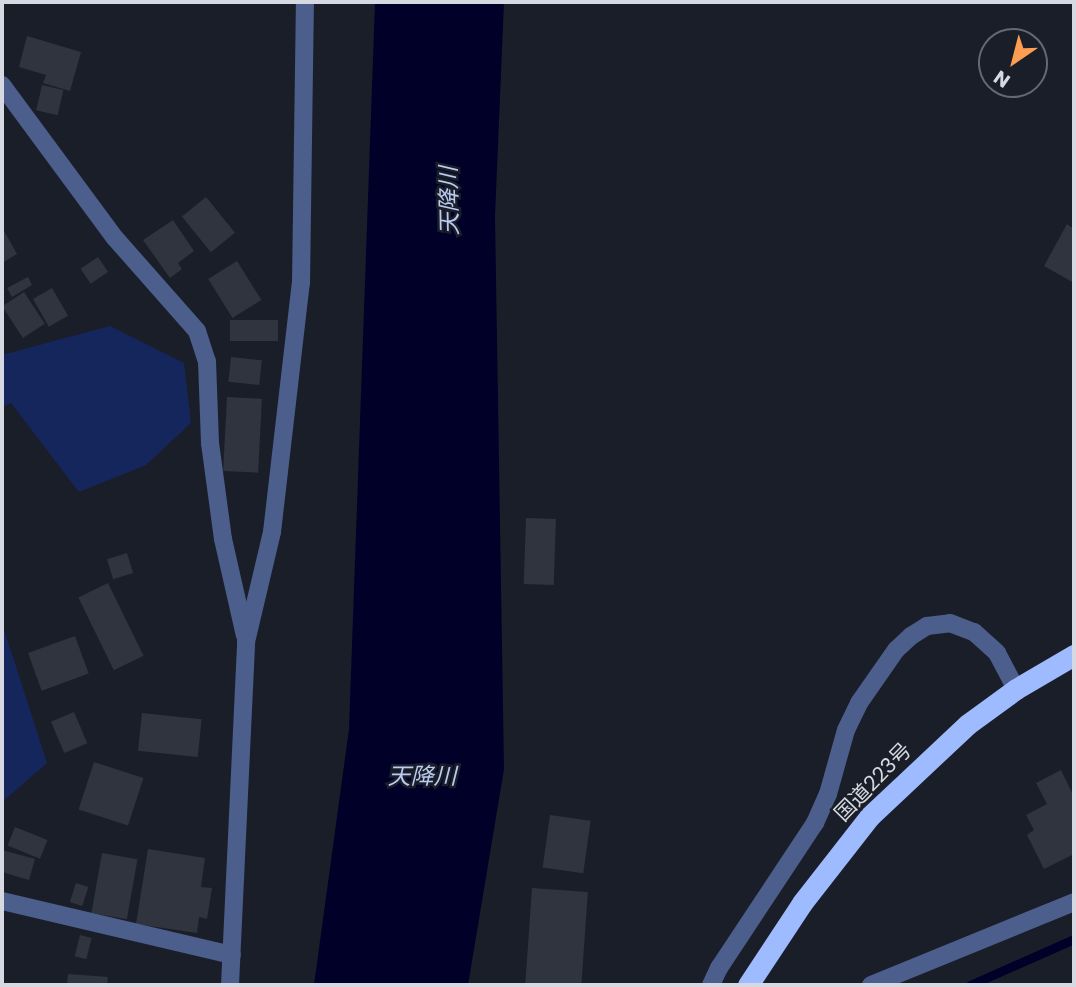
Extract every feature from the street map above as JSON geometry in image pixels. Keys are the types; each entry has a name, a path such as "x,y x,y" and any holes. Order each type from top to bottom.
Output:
{"highway":[{"name":"国道223号","path":"748,985 802,903 870,816 959,732 1016,689 1074,655"}],"street":[{"path":"230,985 246,642 272,532 301,283 305,2"},
{"path":"2,85 115,238 197,331 208,361 210,443 223,538 246,642"},
{"path":"711,985 719,968 815,823 828,794 846,730 859,703 895,650 927,626 950,623 974,632 997,653 1016,689"},
{"path":"2,901 232,956"},
{"path":"871,985 1074,902"}],"shaded area":[{"path":"110,326 184,363 191,423 146,465 79,492 11,403 2,407 2,355"},
{"path":"2,623 47,763 2,802"}],"water":[{"name":"天降川","path":"375,2 504,2 495,216 504,769 468,985 314,985 349,729"}],"building":[{"path":"27,36 81,52 70,91 43,83 46,75 19,67"},
{"path":"42,85 63,90 58,115 36,110"},
{"path":"206,197 235,233 211,252 182,217"},
{"path":"173,220 194,251 178,263 182,269 170,278 143,240"},
{"path":"1067,224 1074,229 1074,283 1044,266"},
{"path":"2,227 17,254 2,263"},
{"path":"98,257 108,272 91,284 81,269"},
{"path":"237,261 261,300 233,318 208,279"},
{"path":"28,277 32,285 12,297 7,288"},
{"path":"52,288 68,316 49,327 33,299"},
{"path":"24,292 45,324 23,338 2,306"},
{"path":"230,320 278,320 278,341 230,341"},
{"path":"231,357 262,360 259,385 228,382"},
{"path":"227,397 262,399 258,473 223,471"},
{"path":"526,518 556,519 554,585 524,584"},
{"path":"127,553 133,573 113,579 107,559"},
{"path":"108,583 144,656 114,670 78,597"},
{"path":"75,636 89,674 42,691 28,653"},
{"path":"74,712 87,743 64,753 51,722"},
{"path":"142,713 202,719 198,757 138,751"},
{"path":"94,762 143,778 128,826 79,810"},
{"path":"1061,770 1074,797 1074,854 1044,869 1027,835 1034,830 1026,815 1047,804 1036,783"},
{"path":"550,815 591,821 583,873 543,867"},
{"path":"15,827 47,840 40,859 8,846"},
{"path":"148,849 205,858 201,887 212,888 207,919 199,917 197,933 136,924"},
{"path":"2,850 35,859 29,880 2,872"},
{"path":"102,853 137,859 127,919 91,913"},
{"path":"76,883 88,887 82,906 70,902"},
{"path":"532,888 588,892 581,985 525,985"},
{"path":"80,935 92,938 86,959 75,956"},
{"path":"68,974 108,977 107,985 67,985"}],"waterway":[{"path":"970,985 1074,939"}]}
